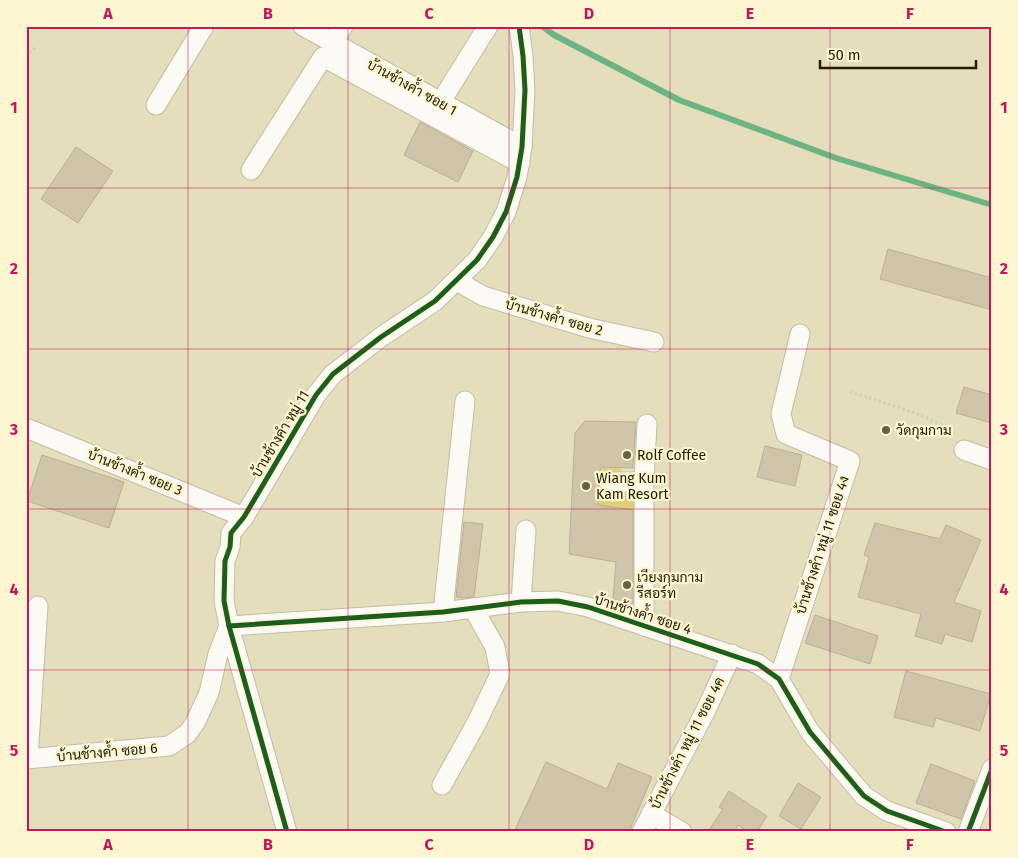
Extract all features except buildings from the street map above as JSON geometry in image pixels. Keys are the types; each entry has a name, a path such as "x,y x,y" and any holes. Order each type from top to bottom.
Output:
{"street":[{"path":"156,105 204,26"},
{"name":"บ้านช้างค้ำ ซอย 1","path":"303,26 440,103 521,155"},
{"path":"332,43 343,26"},
{"path":"440,103 488,26"},
{"name":"บ้านช้างคำ หมู่ 11","path":"287,832 229,626 224,601 225,561 230,547 231,533 244,517 316,395 333,374 381,337 435,301 477,260 493,237 506,212 521,155 525,90 519,26"},
{"path":"251,170 323,57 521,155"},
{"name":"บ้านช้างค้ำ ซอย 2","path":"457,281 483,296 588,328 654,342"},
{"name":"บ้านช้างคำ หมู่ 11 ซอย 4ง","path":"779,679 850,461 786,434 781,414 800,334"},
{"path":"444,612 465,401"},
{"path":"644,626 644,482 647,424"},
{"name":"บ้านช้างค้ำ ซอย 3","path":"26,428 244,517"},
{"path":"964,450 992,460"},
{"path":"609,482 644,482"},
{"path":"521,602 526,530"},
{"name":"บ้านช้างค้ำ ซอย 4","path":"229,626 444,612 521,602 558,601 588,607 758,664 779,679 810,732 864,796 887,811 946,832"},
{"path":"27,759 38,606"},
{"path":"442,785 477,722 500,674 495,647 473,608"},
{"name":"บ้านช้างค้ำ ซอย 6","path":"27,759 169,746 187,734 198,716 209,693 218,654 229,626"},
{"name":"บ้านช้างคำ หมู่ 11 ซอย 4ค","path":"642,832 705,712 732,654"},
{"path":"968,832 992,769"},
{"path":"651,814 682,832"}],"path":[{"path":"26,56 36,47"},
{"path":"850,392 928,419 952,430 964,450"}],"shaded area":[{"path":"601,467 619,467 627,481 644,482 644,511 598,505"}],"waterway":[{"path":"542,26 554,35 679,100 836,158 992,205"}],"cycle path":[{"path":"287,832 229,626 224,601 225,561 230,547 231,533 244,517 316,395 333,374 381,337 435,301 477,260 493,237 506,212 517,177 522,147 525,90 519,26"},
{"path":"229,626 443,612 521,602 558,601 588,607 758,664 779,679 810,732 864,796 887,811 946,832"},
{"path":"968,832 992,769"}],"place":[{"name":"วัดกุมกาม","path":"886,430"},
{"name":"Rolf Coffee","path":"627,455"},
{"name":"Wiang Kum Kam Resort","path":"586,486"},
{"name":"เวียงกุมกาม รีสอร์ท","path":"627,585"}]}
